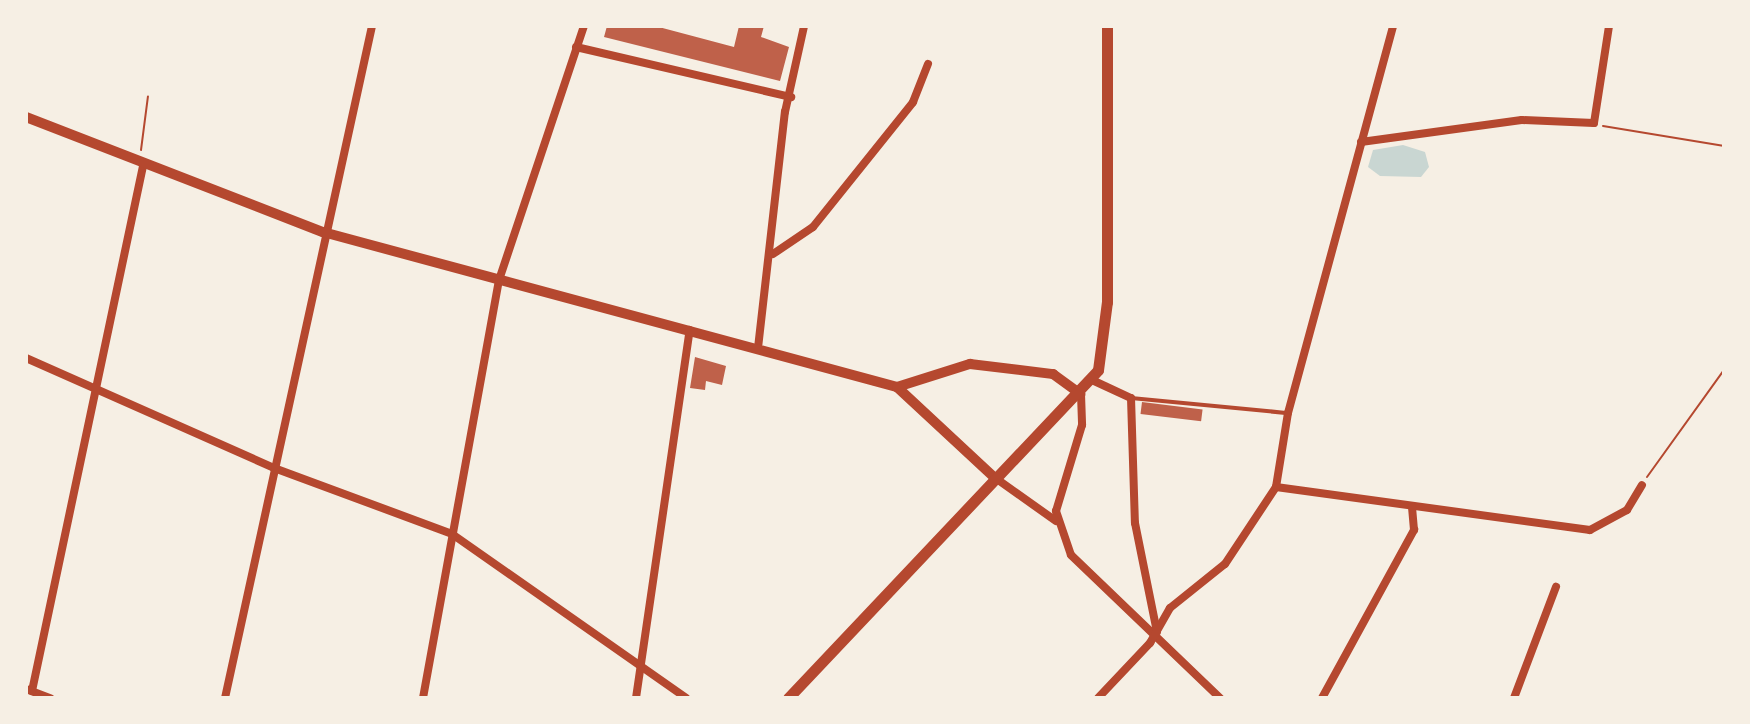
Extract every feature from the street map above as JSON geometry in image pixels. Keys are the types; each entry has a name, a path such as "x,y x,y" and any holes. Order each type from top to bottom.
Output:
{"main road":[{"path":"788,698 994,477 1092,380 1107,302 1107,26"}],"street":[{"path":"225,698 323,232 372,26"},
{"path":"423,698 499,280 584,26"},
{"path":"758,348 773,254 791,97 804,26"},
{"path":"1098,698 1157,632 1170,608 1225,564 1276,487 1288,413 1393,26"},
{"path":"1361,142 1522,120 1594,123 1609,26"},
{"path":"576,47 791,97"},
{"path":"773,254 813,227 913,102 928,64"},
{"path":"26,117 143,166 323,232 897,387 994,477 1056,521 1071,555 1157,632 1220,698"},
{"path":"50,698 29,690 143,166"},
{"path":"636,698 690,330"},
{"path":"26,358 95,392 274,468 452,534 686,698"},
{"path":"897,387 970,364 1053,374 1081,394 1082,425 1056,521"},
{"path":"1092,380 1131,398 1135,523 1157,632"},
{"path":"1276,487 1590,530 1627,510 1642,485"},
{"path":"1322,698 1414,530 1412,507"},
{"path":"1514,698 1556,587"}],"lane":[{"path":"1131,398 1288,413"}],"path":[{"path":"143,166 148,96"},
{"path":"1594,123 1724,146"},
{"path":"1642,485 1724,370"}],"shaded area":[{"path":"1403,145 1425,152 1429,167 1421,177 1380,176 1368,167 1373,150"}],"building":[{"path":"607,26 655,26 734,47 739,26 764,26 761,37 789,47 780,81 604,37"},
{"path":"695,357 726,366 722,385 706,381 705,390 690,388"},
{"path":"1142,402 1203,409 1201,421 1141,414"}]}
